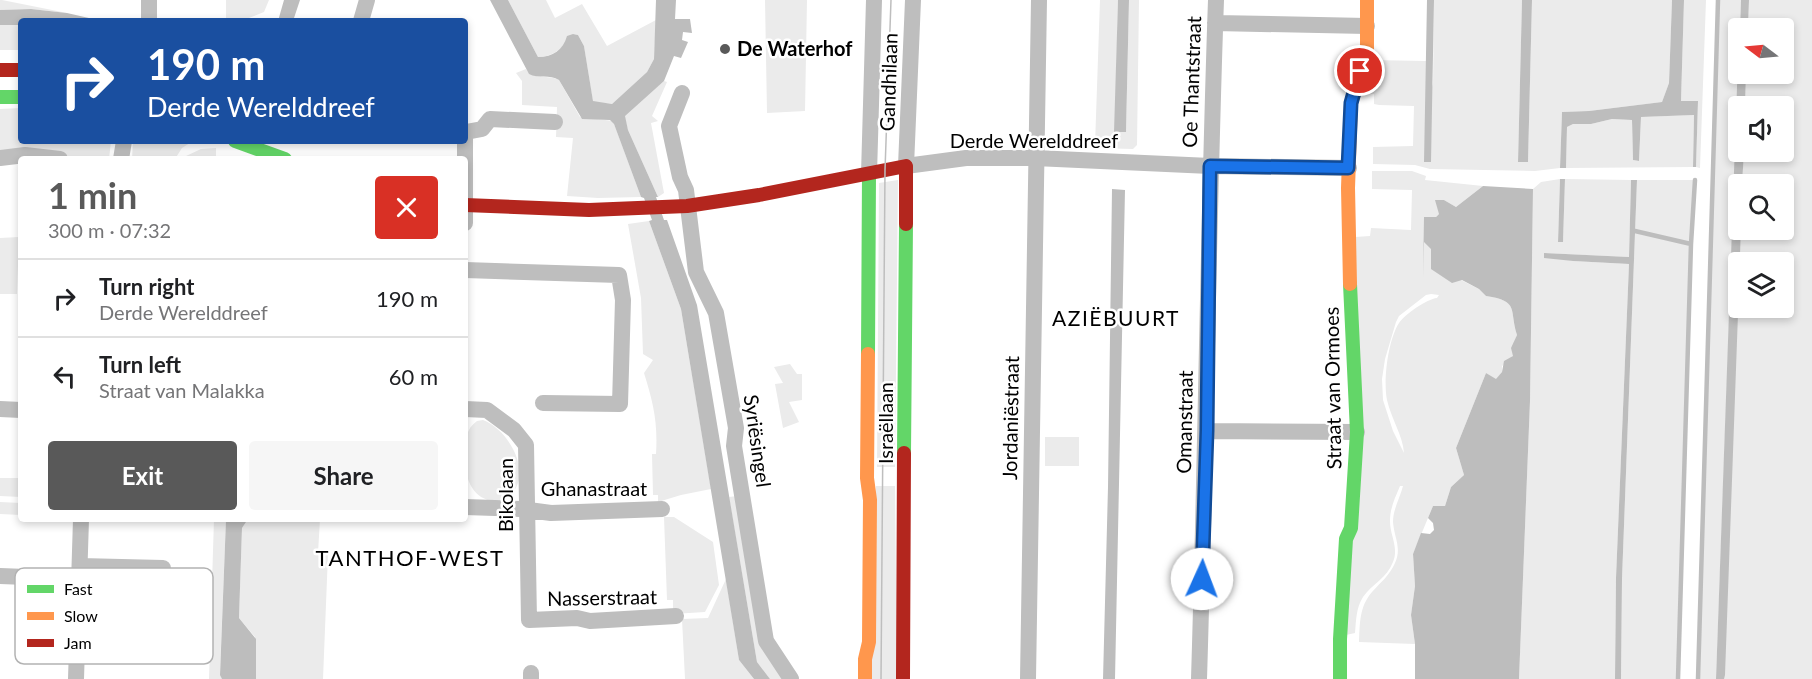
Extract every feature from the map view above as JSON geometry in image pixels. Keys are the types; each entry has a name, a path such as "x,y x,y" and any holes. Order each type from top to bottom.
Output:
{"street":[{"path":"149,0 149,18"},
{"path":"362,18 367,0"},
{"name":"Gandhilaan","path":"869,174 874,0"},
{"name":"Gandhilaan","path":"906,166 913,0"},
{"name":"Jordaniëstraat","path":"1028,679 1039,0"},
{"name":"Oe Thantstraat","path":"1210,166 1216,0"},
{"name":"Straat van Ormoes","path":"1340,679 1346,539 1351,528 1357,432 1348,235 1348,168 1351,103 1367,51 1367,0"},
{"path":"1215,23 1367,26"},
{"path":"0,70 18,70"},
{"path":"682,93 669,126 680,177 686,190 687,206"},
{"path":"0,97 18,97"},
{"path":"468,131 482,129 490,118 555,122"},
{"path":"244,144 277,156"},
{"path":"0,158 18,157"},
{"name":"Derde Werelddreef","path":"468,205 589,210 687,206 716,203 906,166 966,158 1035,158 1210,166 1348,168"},
{"name":"Israëllaan","path":"903,679 906,166"},
{"name":"Omanstraat","path":"1199,679 1207,430 1210,166"},
{"name":"Israëllaan","path":"865,679 869,630 870,500 867,478 869,174"},
{"name":"Syriësingel","path":"687,206 696,272 716,313 736,428 734,446 766,641 791,679"},
{"path":"468,270 619,275 623,300 620,404 543,403"},
{"path":"0,409 18,410"},
{"name":"Bikolaan","path":"468,409 487,410 514,430 526,445 529,620"},
{"path":"1207,430 1357,432"},
{"name":"Ghanastraat","path":"468,507 551,513 662,509"},
{"path":"80,568 81,522"},
{"path":"0,576 15,575"},
{"name":"Nasserstraat","path":"529,620 577,618 601,620 676,616"},
{"path":"76,679 77,664"}],"shaded area":[{"path":"0,0 67,13 31,9 0,10"},
{"path":"226,0 269,0 264,12 249,18 226,18"},
{"path":"284,0 300,0 294,18 279,18"},
{"path":"490,0 508,0 538,57 553,54 560,49 567,36 578,35 584,46 593,101 612,104 647,72 654,59 656,0 676,0 675,19 690,19 692,33 683,32 682,40 688,42 681,58 674,56 664,81 625,116 628,130 658,197 656,197 664,220 667,220 697,305 757,662 770,679 754,679 739,660 681,309 649,221 652,220 614,124 610,120 582,119 559,80 529,74"},
{"path":"508,0 546,0 555,18 582,4 607,46 656,20 654,59 647,72 612,104 593,102 584,46 578,35 573,34 554,53 538,57"},
{"path":"765,0 807,0 805,111 767,113"},
{"path":"1100,0 1118,0 1115,132 1126,132 1129,0 1139,0 1137,145 1133,149 1096,148 1095,145"},
{"path":"1118,0 1129,0 1126,132 1114,132"},
{"path":"1427,0 1434,0 1431,162 1424,162"},
{"path":"1434,0 1522,0 1518,162 1528,162 1532,0 1672,0 1669,83 1662,102 1562,112 1560,168 1535,171 1430,169 1415,165 1373,164 1373,147 1413,146 1414,106 1374,104 1374,94 1359,93 1369,60 1426,61 1433,87"},
{"path":"1522,0 1532,0 1528,162 1518,162"},
{"path":"1672,0 1684,0 1681,101 1698,101 1696,167 1693,167 1694,115 1641,117 1639,161 1633,160 1632,120 1612,119 1591,124 1573,124 1567,127 1566,168 1560,168 1562,112 1662,102 1669,83"},
{"path":"1684,0 1706,0 1700,168 1696,167 1698,101 1681,101"},
{"path":"1718,0 1741,0 1740,18 1728,18 1728,84 1738,84 1737,96 1728,96 1728,162 1735,162 1735,174 1728,174 1728,240 1732,240 1732,252 1728,252 1729,318 1716,679 1698,679"},
{"path":"1741,0 1749,0 1748,18 1740,18"},
{"path":"1749,0 1812,0 1812,679 1724,679 1737,318 1794,318 1794,252 1740,252 1741,240 1794,240 1794,174 1743,174 1743,162 1794,162 1794,96 1745,96 1746,84 1794,84 1794,18 1748,18"},
{"path":"31,9 89,18 18,18 18,25 0,25 0,10"},
{"path":"0,25 18,25 18,50 0,50"},
{"path":"526,69 533,75 559,80 580,117 613,121 641,197 567,196 573,138 556,137 557,107 522,105 522,81 516,73"},
{"path":"664,81 667,82 652,116 658,121 651,123 664,193 658,197 628,130 624,115"},
{"path":"1737,84 1746,84 1745,96 1737,96"},
{"path":"18,108 18,144 111,144 109,156 0,152 0,109"},
{"path":"1694,115 1693,167 1566,168 1567,127 1573,124 1591,124 1612,119 1632,120 1633,160 1639,161 1641,117"},
{"path":"133,144 188,144 182,148 177,156 132,156"},
{"path":"216,148 216,156 186,156 201,149"},
{"path":"1734,162 1743,162 1743,174 1734,174"},
{"path":"1372,171 1412,171 1426,176 1425,180 1483,186 1456,207 1444,200 1436,217 1461,280 1479,289 1486,296 1509,304 1517,335 1513,345 1513,356 1502,366 1502,372 1496,380 1486,373 1456,448 1464,475 1451,487 1445,506 1433,506 1413,554 1415,586 1411,615 1415,644 1359,642 1361,616 1365,604 1372,592 1385,579 1397,558 1398,547 1393,517 1403,486 1400,486 1398,490 1390,516 1395,557 1387,572 1361,601 1355,633 1346,635 1355,237 1370,236 1371,228 1411,230 1412,190 1372,189","holes":["1426,295 1439,295 1416,307 1402,319 1395,330 1389,350 1387,400 1404,453 1393,431 1383,400 1382,379 1385,359 1399,316"]},
{"path":"1560,179 1558,241 1563,241 1565,179 1631,180 1629,257 1544,253 1573,261 1629,264 1616,578 1615,679 1519,679 1530,401 1533,189 1541,182"},
{"path":"1560,179 1565,179 1563,242 1558,242"},
{"path":"898,180 895,467 877,467 879,183"},
{"path":"1631,180 1637,180 1622,579 1621,679 1615,679 1616,578 1629,264 1544,258 1544,253 1629,257"},
{"path":"1637,180 1695,180 1691,244 1678,679 1621,679 1622,579"},
{"path":"1483,186 1533,189 1530,401 1519,679 1415,679 1415,644 1411,615 1415,586 1413,554 1421,533 1430,534 1434,530 1433,523 1428,518 1433,506 1445,506 1451,487 1464,475 1456,448 1486,373 1496,379 1502,372 1504,361 1513,356 1511,348 1517,335 1509,304 1486,296 1479,289 1462,280 1452,283 1431,269 1431,249 1424,242 1423,277 1424,217 1436,217 1439,214 1435,200 1444,200 1456,207"},
{"path":"1112,189 1125,190 1115,679 1103,679 1108,487"},
{"path":"649,221 681,309 711,489 658,502 658,495 653,495 652,454 656,454 655,422 644,373 653,360 643,354 641,298 628,224"},
{"path":"18,237 17,294 0,294 0,238"},
{"path":"1732,240 1741,240 1740,252 1731,252"},
{"path":"1729,318 1738,318 1725,675 1724,679 1716,679"},
{"path":"790,364 797,374 802,374 802,400 789,402 799,422 783,428 775,384 783,383 774,367"},
{"path":"477,421 488,422 508,440 519,469 518,484 511,495 500,500 488,500 477,493 468,480 468,434"},
{"path":"1045,437 1079,437 1079,466 1045,466"},
{"path":"0,478 18,478 18,497 0,496"},
{"path":"876,486 895,486 897,679 871,679"},
{"path":"737,496 784,679 770,679 757,662 729,497"},
{"path":"0,502 18,503 18,515 0,514"},
{"path":"664,517 674,517 713,542 719,585 705,612 673,614 673,600 667,600"},
{"path":"214,522 226,522 220,671 222,679 209,679 209,664 213,664"},
{"path":"226,522 246,522 242,528 239,618 256,639 256,679 222,679 220,675"},
{"path":"246,522 320,522 318,553 328,554 323,679 256,679 255,637 239,618 242,528"},
{"path":"726,579 739,660 754,679 685,679 682,619 708,618"}],"waterway":[{"path":"1698,679 1718,0"},
{"path":"1635,231 1691,244 1695,180"},
{"path":"1678,679 1691,244"}],"tram line":[{"path":"881,679 885,170 891,0"}],"traffic: fast":[{"path":"0,97 18,97"},
{"path":"243,144 277,156"},
{"path":"868,354 869,174"},
{"path":"904,453 906,224"},
{"path":"1340,679 1346,539 1351,528 1357,432 1350,284"}],"traffic: slow":[{"path":"1350,284 1348,188 1351,103 1367,51 1367,0"},
{"path":"865,679 865,659 869,642 868,354"}],"traffic: jam":[{"path":"0,70 18,70"},
{"path":"468,205 589,210 687,206 759,195 906,166 906,224"},
{"path":"903,679 904,453"}],"place":[{"name":"De Waterhof","path":"725,49"}],"district":[{"name":"AZIËBUURT","path":"1116,319"},
{"name":"TANTHOF-WEST","path":"410,558"}],"route":[{"path":"1202,579 1207,430 1210,166 1348,168 1351,103 1360,71"}]}
